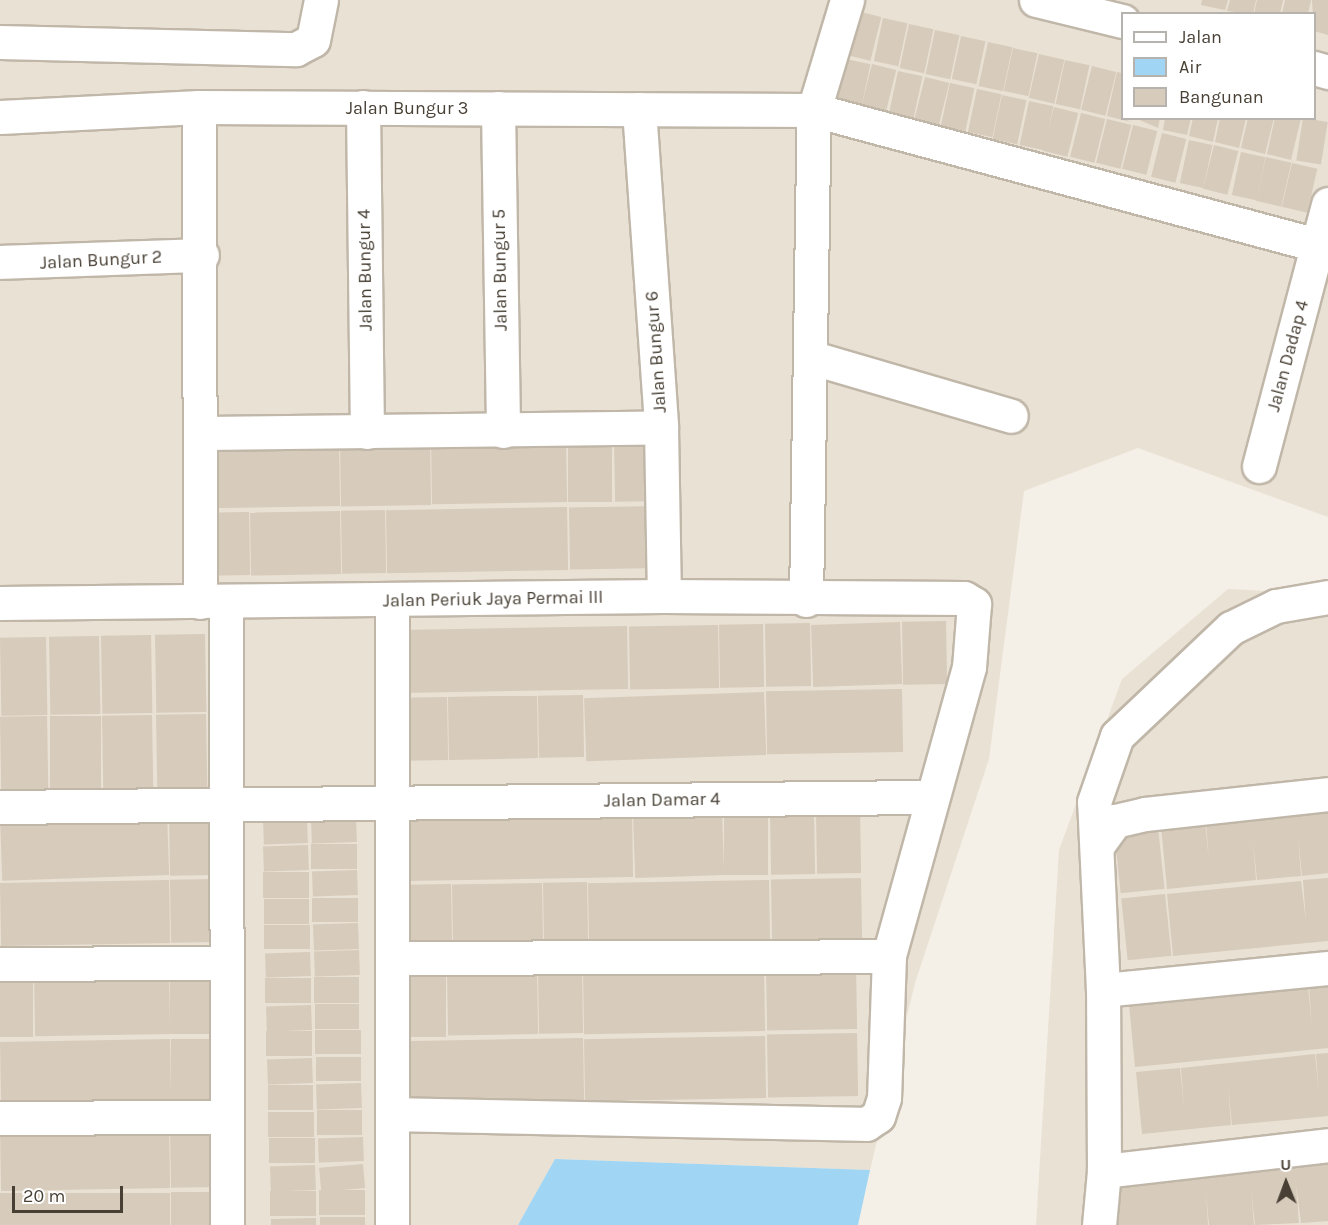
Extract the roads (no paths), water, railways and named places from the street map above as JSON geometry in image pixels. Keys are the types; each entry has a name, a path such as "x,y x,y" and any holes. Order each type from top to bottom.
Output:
{"street":[{"path":"0,42 296,49 313,40 321,0"},
{"path":"806,600 813,358 814,110 847,0"},
{"path":"1036,0 1121,21"},
{"path":"199,107 202,255 201,433 226,805 227,1225"},
{"name":"Jalan Bungur 3","path":"0,117 199,107 814,110 1323,247"},
{"name":"Jalan Bungur 4","path":"363,107 367,432"},
{"name":"Jalan Bungur 5","path":"498,108 503,431"},
{"name":"Jalan Bungur 6","path":"639,109 661,427 664,596"},
{"name":"Jalan Dadap 4","path":"1259,466 1323,247 1328,204"},
{"name":"Jalan Bungur 2","path":"0,262 202,255"},
{"path":"813,358 1011,416"},
{"path":"201,433 503,431 661,427"},
{"name":"Jalan Periuk Jaya Permai III","path":"0,603 392,602 664,596 806,600 964,598 977,613 969,667 931,796"},
{"path":"1099,1225 1104,1171 1103,990 1094,802 1117,736 1231,628 1276,606 1328,597"},
{"path":"392,602 392,1225"},
{"path":"1097,846 1115,821 1144,814 1328,794"},
{"path":"393,1114 866,1124 878,1116 884,1098 889,956 931,796"},
{"name":"Jalan Damar 4","path":"0,807 931,796"},
{"path":"392,958 889,956"},
{"path":"0,964 226,963"},
{"path":"1103,990 1328,968"},
{"path":"0,1118 227,1117"},
{"path":"1104,1171 1328,1145"}],"water":[{"path":"555,1159 870,1170 858,1225 518,1225"}]}
